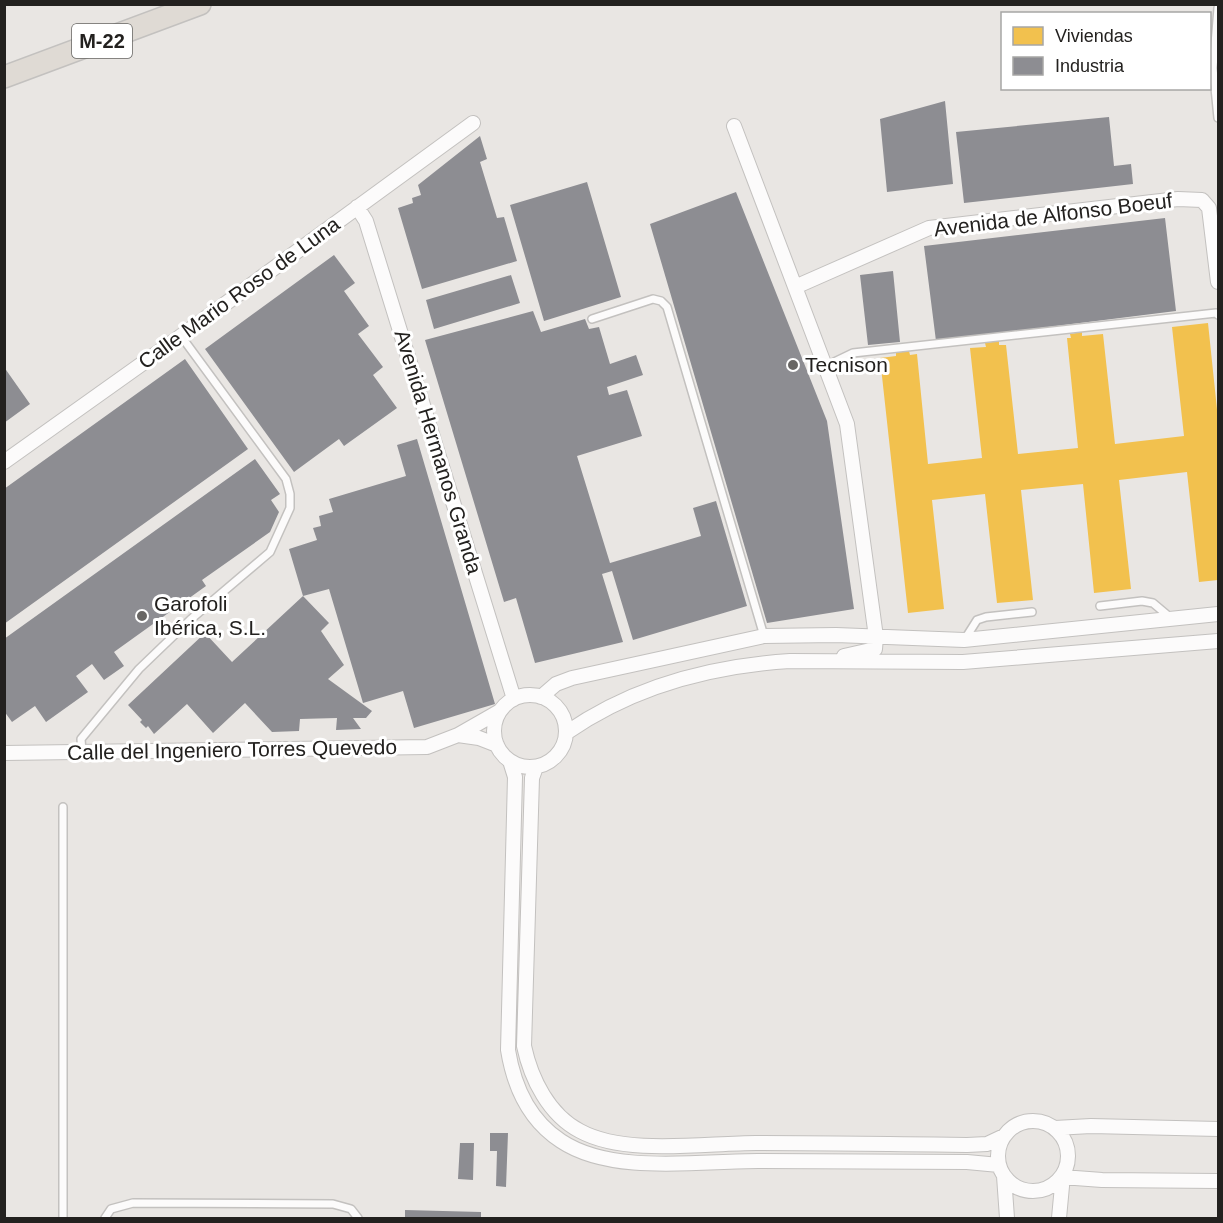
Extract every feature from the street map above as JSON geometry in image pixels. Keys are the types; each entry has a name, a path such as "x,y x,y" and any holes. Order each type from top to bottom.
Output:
{"highway":[{"name":"M-22","path":"4,77 200,4"}],"street":[{"name":"Calle Mario Roso de Luna","path":"4,462 473,123"},
{"path":"734,126 847,424 876,637 875,649 819,661"},
{"name":"Avenida de Alfonso Boeuf","path":"795,287 929,228 1178,199 1202,200 1209,208 1218,282"},
{"name":"Avenida Hermanos Granda","path":"357,207 370,232 514,699"},
{"path":"541,697 556,684 572,678 764,636 964,640 1218,614"},
{"path":"566,733 589,717 656,686 717,670 768,662 963,662 1218,641"},
{"path":"523,696 541,697 557,707 566,724 566,733 560,752 545,764 527,768 510,761 500,751 495,738 495,724 500,711 514,699 523,696"},
{"name":"Calle del Ingeniero Torres Quevedo","path":"4,753 427,747 458,735 500,711"},
{"path":"458,735 479,738 497,745"},
{"path":"510,761 515,777 508,1050 511,1070 520,1093 534,1117 562,1142 593,1155 633,1164 754,1161 967,1162 1001,1170 1011,1184 1031,1191 1052,1186 1061,1178 1066,1167 1067,1146 1062,1136 1047,1123 1028,1121 1010,1128 999,1145 1001,1170 1007,1218"},
{"path":"536,767 532,778 524,1046 537,1086 564,1118 579,1131 623,1145 647,1146 754,1143 967,1145 987,1144 1004,1136"},
{"path":"1055,1128 1090,1126 1218,1129"},
{"path":"1061,1178 1218,1181"},
{"path":"1059,1218 1061,1178"}],"lane":[{"path":"1218,8 1213,68 1218,118"},
{"path":"592,319 653,299 661,300 667,307 764,636"},
{"path":"826,366 853,353 1218,315"},
{"path":"82,752 81,740 87,731 139,669 190,620 270,552 290,508 290,494 286,479 181,336"},
{"path":"1101,606 1142,601 1153,603 1172,619"},
{"path":"964,640 977,620 1032,612"},
{"path":"63,807 63,1218"},
{"path":"105,1218 111,1209 133,1203 333,1204 351,1209 358,1218"}],"building: Viviendas":[{"path":"1208,323 1218,419 1218,580 1199,582 1187,472 1119,480 1131,589 1094,593 1083,484 1021,490 1033,600 997,603 985,494 932,500 944,609 908,613 880,358 896,356 896,352 909,351 910,355 917,354 928,464 982,458 970,348 986,347 985,343 999,341 999,345 1006,345 1018,454 1078,448 1067,338 1071,338 1070,334 1082,332 1082,336 1103,334 1115,444 1184,436 1172,327"}],"building: Industria":[{"path":"945,101 953,184 887,192 880,119"},
{"path":"1109,117 1114,166 1131,164 1133,184 964,203 956,132"},
{"path":"480,136 487,159 480,162 497,218 504,217 517,261 422,289 398,208 413,203 412,198 421,195 418,185"},
{"path":"587,182 621,297 544,321 510,205"},
{"path":"736,192 827,421 854,609 767,623 650,224"},
{"path":"1165,218 1176,311 936,341 924,246"},
{"path":"334,255 355,283 344,291 369,326 358,334 383,367 373,375 397,408 344,446 339,439 294,472 205,349"},
{"path":"893,271 900,342 868,345 860,275"},
{"path":"511,275 520,303 434,329 426,300"},
{"path":"533,311 541,332 585,319 589,329 599,327 610,364 636,355 643,375 607,387 609,395 627,390 642,436 577,456 610,563 701,536 693,508 716,501 747,606 633,640 612,571 602,574 623,642 535,663 516,598 504,602 425,340"},
{"path":"185,359 248,449 4,624 4,489"},
{"path":"4,367 30,404 4,423"},
{"path":"417,439 495,704 414,728 403,691 363,703 329,589 303,596 289,549 317,540 313,528 321,526 319,516 333,512 329,499 406,476 397,445"},
{"path":"255,459 280,494 271,500 279,512 270,532 202,580 206,586 114,652 124,666 104,680 92,664 76,676 88,692 46,722 35,706 12,722 4,711 4,639"},
{"path":"303,596 329,623 321,631 344,665 328,679 372,711 366,718 353,718 361,729 336,730 337,718 300,719 299,731 272,732 245,703 213,733 187,704 154,734 148,726 146,728 140,722 142,720 128,705 205,633 232,662"},
{"path":"490,1133 508,1133 506,1187 496,1186 497,1151 490,1151"},
{"path":"460,1143 474,1143 473,1180 458,1179"},
{"path":"405,1210 481,1212 481,1218 405,1218"}],"place":[{"name":"Tecnison","path":"793,365"},
{"name":"Garofoli Ibérica, S.L.","path":"142,616"}]}
